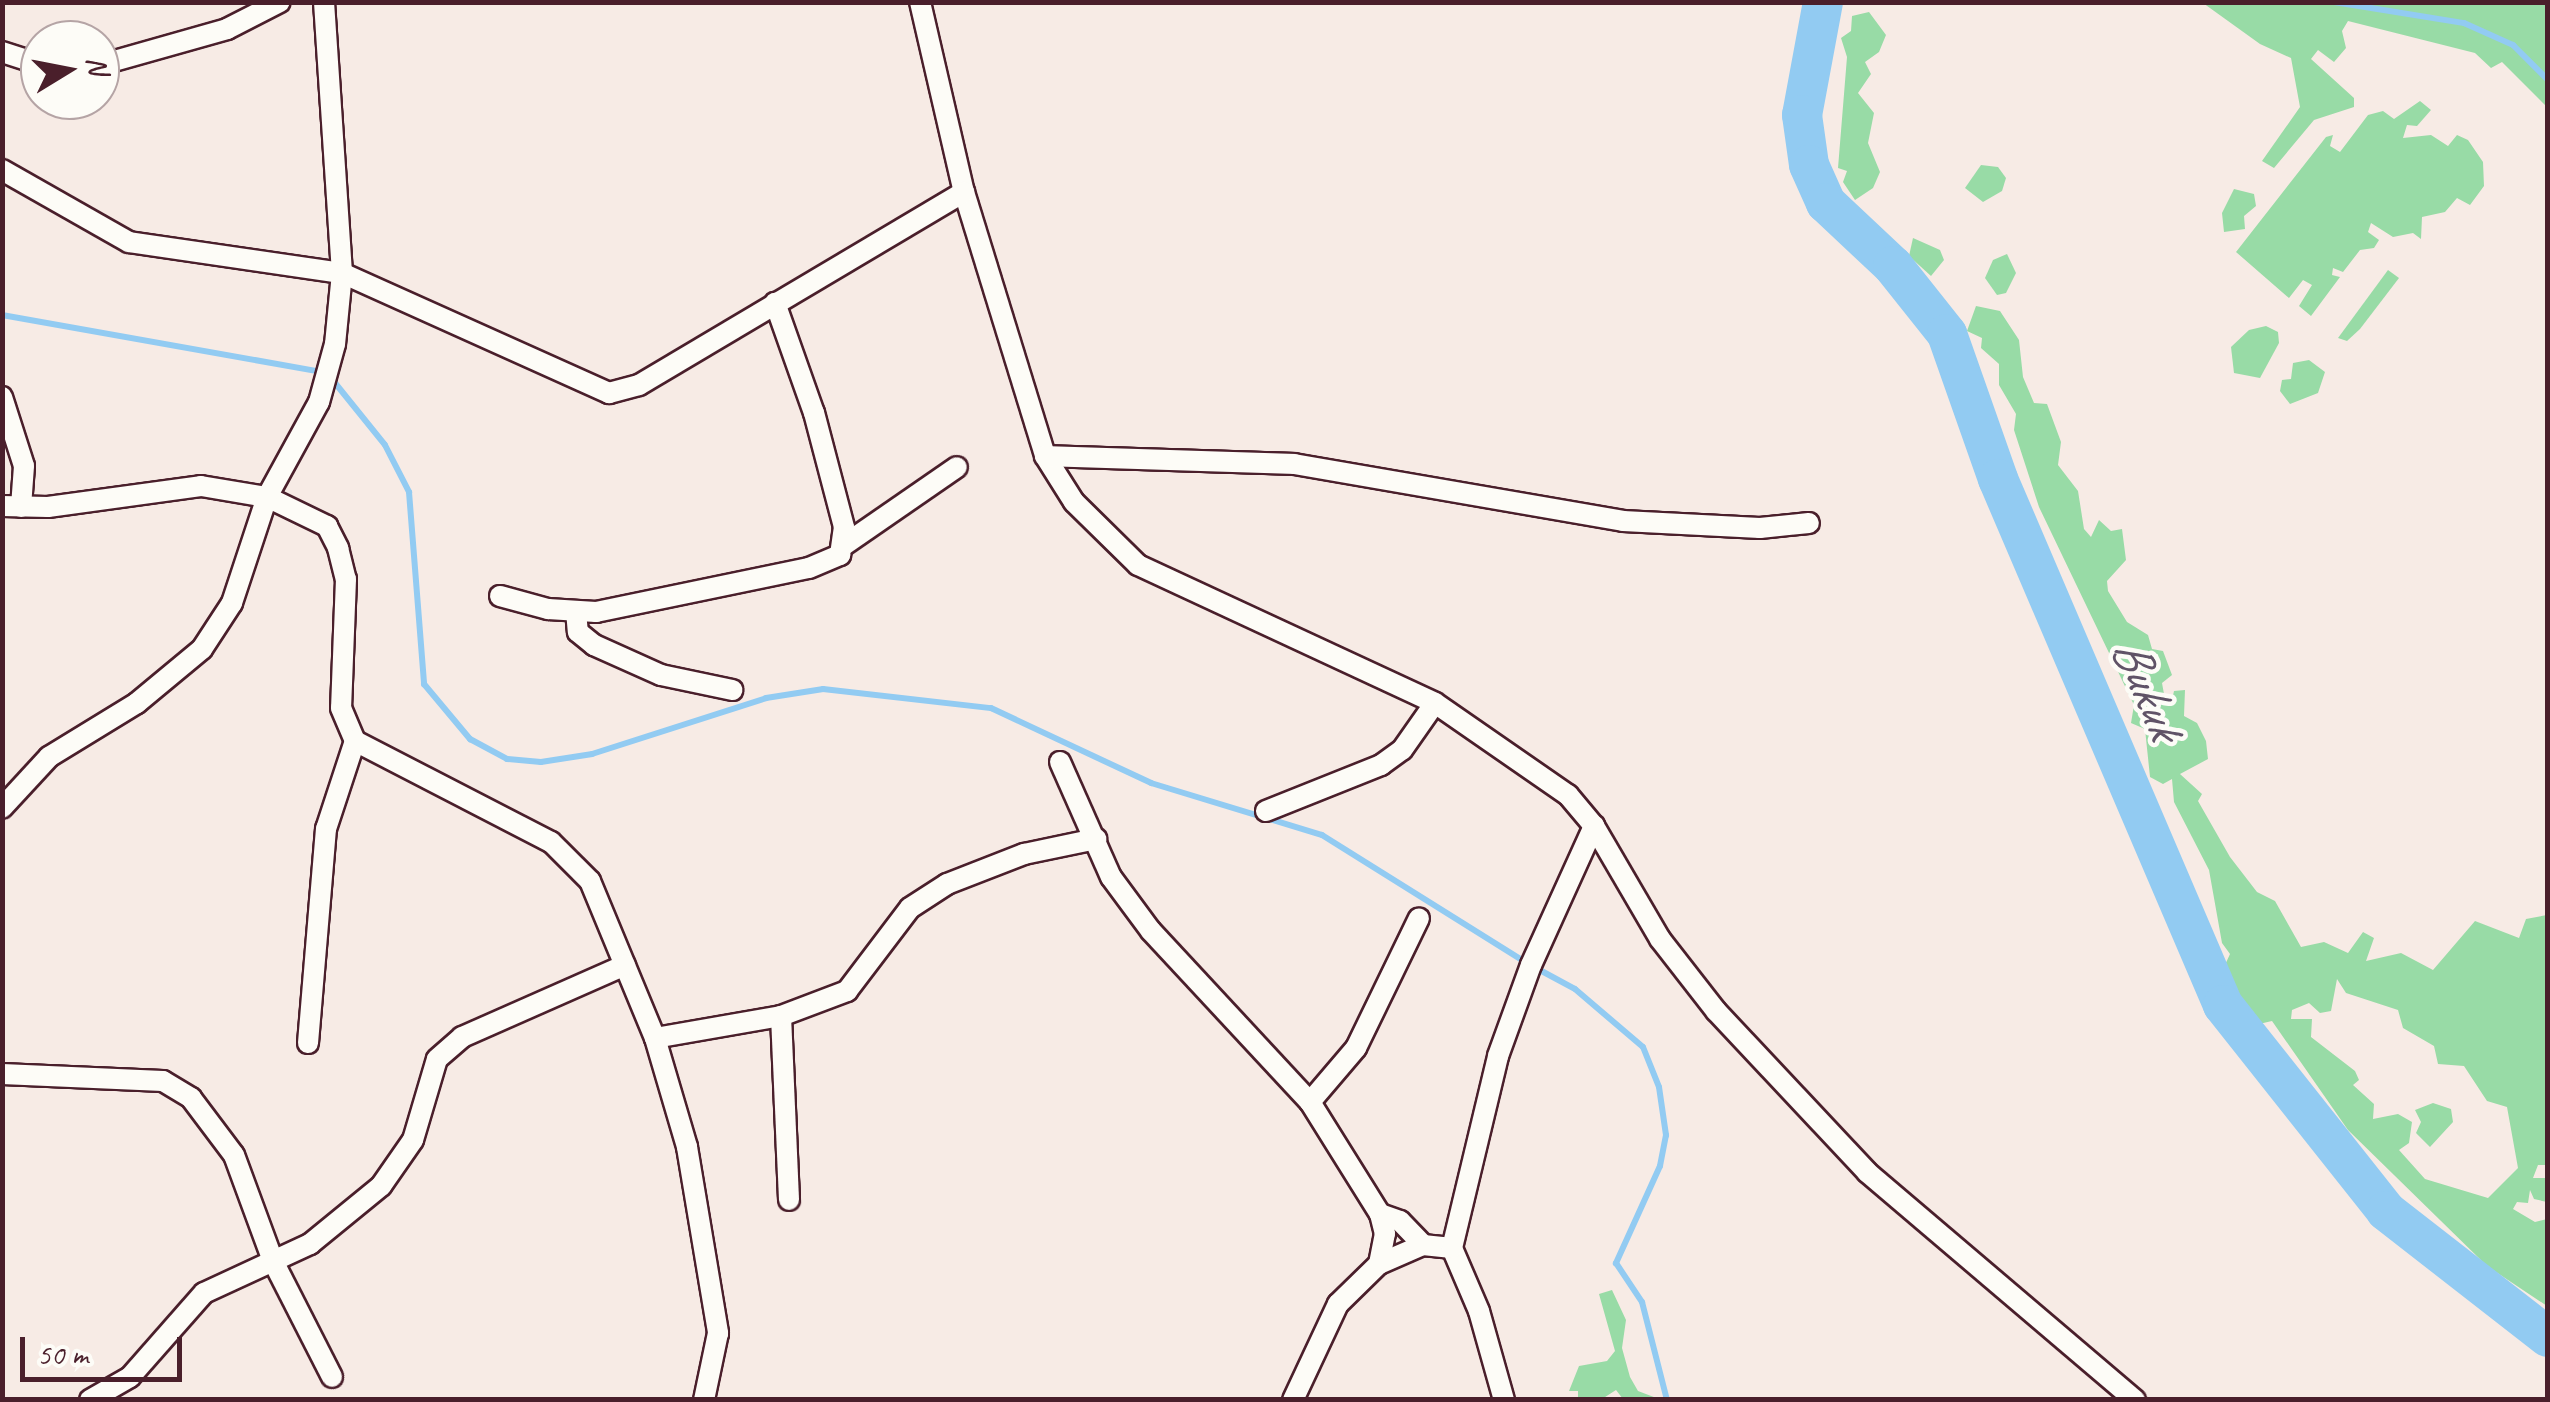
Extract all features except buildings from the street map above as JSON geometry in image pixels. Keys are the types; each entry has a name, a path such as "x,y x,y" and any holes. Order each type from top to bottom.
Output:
{"street":[{"path":"120,59 227,29 280,2"},
{"path":"2,808 49,758 138,703 202,649 232,603 267,497 319,402 335,344 342,273 324,2"},
{"path":"920,2 964,192 1045,456 1074,502 1138,566 1436,703 1568,795 1594,826 1660,940 1716,1010 1842,1145 2134,1400"},
{"path":"2,170 129,242 342,273 610,393 640,385 964,192"},
{"path":"775,303 814,413 844,545"},
{"path":"2,397 21,448 12,507 186,486 240,488 327,526 346,579 340,708 356,741 552,842 590,881 655,1038 687,1147 710,1266 718,1333 704,1400"},
{"path":"1045,456 1294,464 1622,520 1760,528 1809,523"},
{"path":"500,596 576,610 644,606 809,568 830,562 844,545 957,466"},
{"path":"576,610 578,632 594,645 661,675 732,690"},
{"path":"1266,811 1380,765 1402,750 1436,703"},
{"path":"308,1043 326,829 356,741"},
{"path":"1060,762 1112,877 1151,931 1310,1102 1380,1214 1385,1234 1379,1264"},
{"path":"1504,1400 1480,1311 1452,1248 1498,1056 1530,965 1594,826"},
{"path":"655,1038 781,1016 847,991 910,908 947,884 1024,854 1096,839"},
{"path":"1310,1102 1356,1048 1419,918"},
{"path":"90,1400 130,1377 204,1293 310,1244 381,1186 413,1140 438,1059 462,1037 625,965"},
{"path":"781,1016 789,1200"},
{"path":"2,1074 163,1082 191,1098 234,1155 273,1262 332,1377"},
{"path":"1380,1214 1400,1221 1424,1246"},
{"path":"1293,1400 1338,1304 1379,1264 1424,1246 1452,1248"}],"green space":[{"path":"2203,3 2547,3 2547,107 2502,62 2491,68 2475,53 2348,21 2342,31 2346,48 2334,62 2318,50 2311,59 2354,98 2354,107 2314,120 2274,168 2262,161 2300,107 2291,58 2260,44"},
{"path":"1869,12 1886,35 1879,52 1865,62 1871,74 1858,93 1874,113 1868,143 1880,172 1873,188 1855,200 1843,182 1847,171 1838,168 1847,57 1841,38 1851,31 1852,16"},
{"path":"2420,101 2431,110 2417,126 2407,125 2403,138 2431,135 2448,146 2457,135 2468,140 2483,162 2484,186 2470,205 2457,198 2445,212 2422,217 2421,239 2413,233 2393,237 2371,223 2368,232 2379,240 2374,248 2360,250 2343,272 2333,268 2332,275 2340,277 2311,316 2299,306 2312,285 2303,280 2289,298 2236,252 2326,137 2333,135 2330,146 2340,152 2368,115 2383,111 2394,119"},
{"path":"1981,165 1998,167 2006,178 2002,191 1983,202 1965,188"},
{"path":"2234,189 2254,194 2256,206 2244,216 2245,229 2224,232 2222,213"},
{"path":"1913,238 1940,250 1944,260 1931,276 1909,256"},
{"path":"2007,254 2016,273 2006,293 1997,295 1985,278 1993,260"},
{"path":"2388,270 2399,278 2360,329 2347,341 2338,338"},
{"path":"1976,306 2000,311 2019,340 2023,377 2034,403 2047,404 2061,442 2058,465 2078,491 2084,529 2091,537 2099,520 2111,531 2122,529 2126,560 2107,581 2108,591 2127,622 2148,635 2152,649 2163,651 2172,675 2162,683 2164,694 2171,704 2174,691 2185,690 2184,716 2197,723 2206,741 2208,759 2180,774 2202,794 2198,801 2230,857 2257,892 2275,901 2301,947 2324,942 2348,953 2363,932 2374,938 2366,961 2401,953 2433,970 2475,921 2519,938 2526,919 2547,915 2547,1165 2538,1165 2533,1178 2547,1178 2547,1202 2534,1199 2530,1190 2528,1203 2517,1202 2513,1209 2535,1222 2547,1219 2547,1306 2487,1266 2348,1130 2272,1021 2259,1024 2232,1006 2219,978 2230,954 2222,943 2209,870 2174,802 2172,779 2163,784 2150,777 2145,729 2131,723 2134,705 2039,507 2014,430 2016,414 1999,385 1999,364 1981,348 1982,338 1967,331","holes":["2337,979 2346,993 2398,1010 2403,1028 2434,1046 2438,1064 2464,1066 2487,1101 2507,1107 2518,1168 2488,1198 2425,1179 2399,1150 2409,1143 2412,1122 2398,1114 2373,1119 2374,1104 2353,1085 2359,1080 2355,1071 2311,1037 2312,1019 2291,1019 2292,1010 2309,1003 2320,1013 2331,1011"]},
{"path":"2266,326 2278,332 2279,343 2260,378 2234,373 2231,347 2249,330"},
{"path":"2309,360 2325,372 2318,393 2290,404 2280,391 2282,380 2291,379 2293,363"},
{"path":"2433,1103 2451,1109 2453,1122 2430,1147 2416,1133 2421,1122 2415,1110"},
{"path":"1612,1290 1626,1320 1622,1348 1630,1377 1638,1391 1659,1399 1623,1399 1616,1390 1602,1399 1578,1399 1578,1391 1569,1391 1579,1366 1607,1361 1615,1351 1599,1294"}],"waterway":[{"name":"Bukuk","path":"1823,2 1802,115 1809,165 1826,203 1893,266 1947,334 1998,479 2223,1005 2386,1211 2548,1337"},
{"path":"2334,2 2464,23 2513,45 2548,80"},
{"path":"2,315 327,373 385,445 409,492 424,684 470,739 507,759 541,762 592,754 766,698 823,689 991,708 1151,783 1322,835 1525,962"},
{"path":"1536,968 1575,989 1643,1047 1659,1087 1666,1135 1660,1166 1616,1263 1642,1302 1667,1400"}]}
